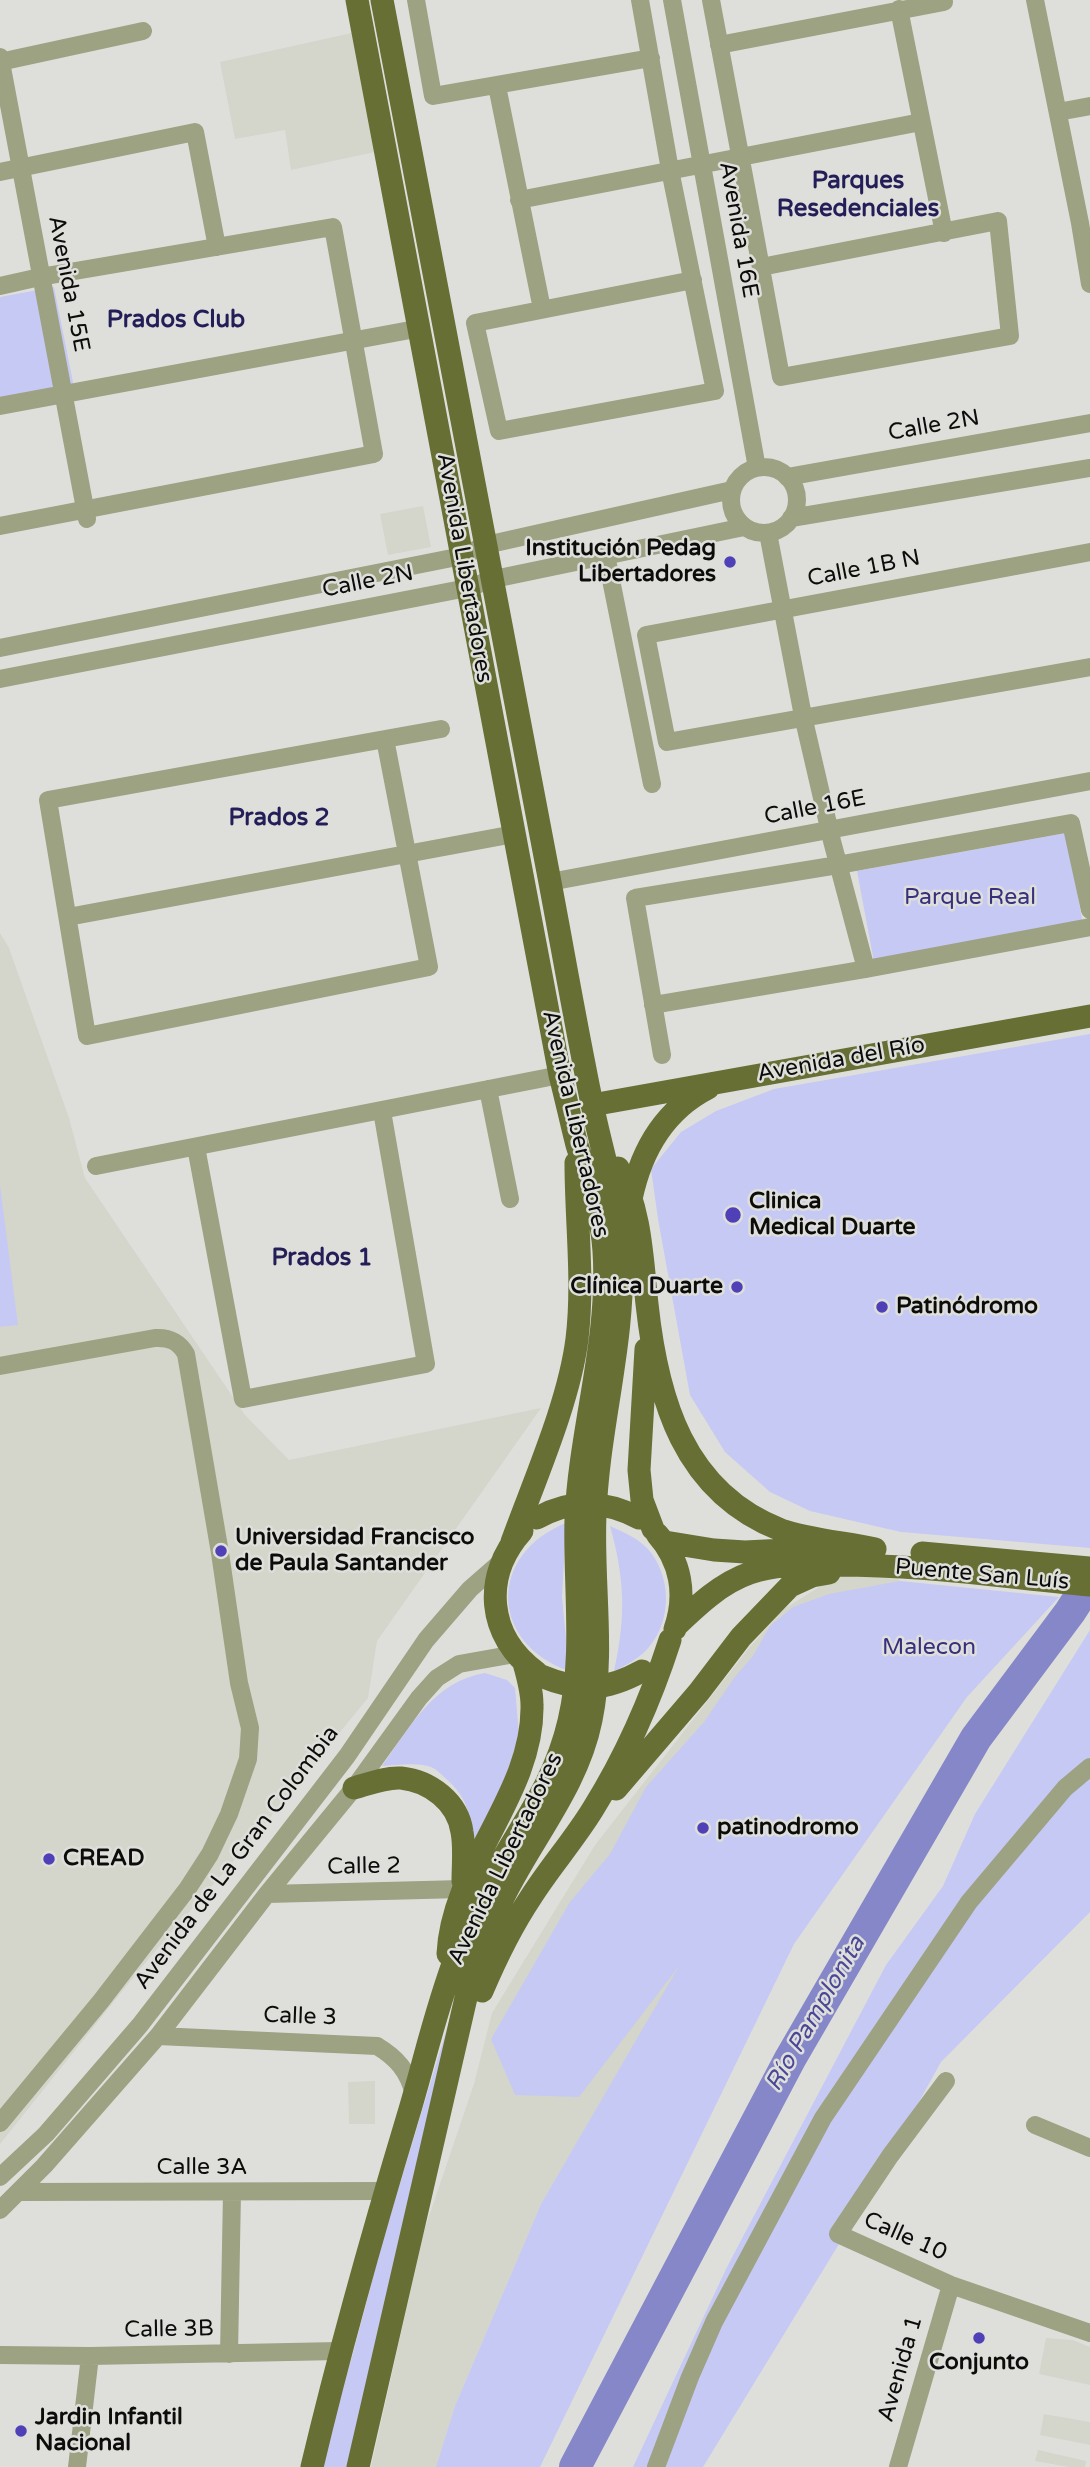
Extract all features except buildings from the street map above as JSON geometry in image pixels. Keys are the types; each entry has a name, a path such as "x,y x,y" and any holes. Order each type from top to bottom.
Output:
{"main road":[{"name":"Avenida Libertadores","path":"312,2467 340,2351 446,1982 489,1881 536,1807 557,1763 572,1707 577,1644 576,1521 579,1476 600,1342 604,1293 604,1248 594,1199 576,1142 560,1075 467,588 421,328 356,0"},
{"name":"Avenida Libertadores","path":"358,2467 468,1989 488,1931 506,1892 576,1769 591,1723 597,1681 598,1644 594,1521 597,1478 618,1346 622,1293 621,1247 613,1196 592,1105 382,0"},
{"name":"Avenida del Río","path":"592,1105 1090,1016"},
{"path":"631,1199 636,1173 647,1147 663,1124 682,1105 705,1089 731,1079"},
{"path":"600,1135 631,1199 641,1244 648,1307 663,1392 670,1416 684,1446 704,1476 722,1494 749,1514 782,1530 874,1557"},
{"path":"576,1142 579,1271 577,1340 565,1393 496,1581 495,1603 499,1623 527,1664 561,1684 592,1688 623,1681 642,1671 658,1657 673,1633 703,1600 725,1585 748,1574 787,1566 874,1557"},
{"path":"446,2089 499,1950 531,1896 592,1812 629,1746 659,1676 673,1633 682,1591 679,1574 653,1530 642,1500 639,1470 648,1307"},
{"path":"507,1552 537,1518 562,1507 588,1503 623,1510 653,1530 714,1550 745,1552 805,1548 874,1557"},
{"path":"570,1843 699,1692 741,1637 790,1586 812,1576 874,1557"},
{"name":"Puente San Luís","path":"874,1557 1090,1568"},
{"name":"Puente San Luís","path":"874,1557 1090,1585"},
{"path":"446,1982 448,1942 462,1889 498,1819 527,1749 532,1705 527,1664"},
{"path":"354,1788 400,1778 424,1783 440,1793 454,1808 462,1829 462,1889"}],"street":[{"path":"416,0 433,96 651,58"},
{"path":"640,0 670,170 693,280 715,390 499,431 475,323 693,280"},
{"name":"Avenida 16E","path":"672,0 757,468"},
{"path":"711,0 781,377 1010,336 998,221 761,267"},
{"path":"719,45 943,0"},
{"path":"1035,0 1058,112 1085,222 1090,284"},
{"path":"899,9 944,233"},
{"path":"0,60 143,31"},
{"name":"Avenida 15E","path":"0,60 86,513"},
{"path":"497,86 542,309"},
{"path":"1058,112 1090,106"},
{"path":"519,200 920,122"},
{"path":"0,172 195,132 217,247"},
{"path":"0,286 333,227 374,454 86,513 0,526"},
{"path":"0,406 421,328"},
{"name":"Calle 2N","path":"787,477 1090,423"},
{"path":"768,467 787,477 796,492 795,510 791,518 777,530 768,533 751,531 744,527 732,510 732,490 742,475 757,468 768,467"},
{"path":"791,518 1090,468"},
{"name":"Calle 2N","path":"0,648 462,556 486,545 732,490"},
{"name":"Calle 2N","path":"0,679 467,588 494,579 744,527"},
{"path":"768,533 803,716 866,969"},
{"name":"Calle 1B N","path":"803,716 667,742 646,635 1090,552"},
{"path":"606,555 652,784"},
{"path":"187,612 192,642"},
{"path":"803,716 1090,667"},
{"path":"385,738 429,967 87,1036 48,800 385,738 442,729"},
{"name":"Calle 16E","path":"550,882 1090,782"},
{"path":"662,1055 635,898 1071,823 1090,910"},
{"path":"68,917 514,834"},
{"path":"653,1005 1090,927"},
{"path":"96,1166 560,1075"},
{"path":"488,1089 510,1199"},
{"path":"197,1147 243,1399 426,1364 382,1111"},
{"path":"0,1366 155,1338 171,1339 182,1348 186,1354 201,1438 239,1683 250,1727 248,1759 229,1814 210,1854 188,1888 101,2001 0,2123"},
{"name":"Avenida de La Gran Colombia","path":"0,2177 46,2134 140,2025 347,1756 426,1640 470,1589 507,1552"},
{"name":"Avenida de La Gran Colombia","path":"0,2210 44,2166 158,2036 267,1894 354,1788 419,1698 437,1678 459,1664 527,1664"},
{"path":"656,2467 714,2322 823,2118 969,1902 1065,1787 1090,1767"},
{"name":"Calle 2","path":"267,1894 462,1889"},
{"name":"Calle 3","path":"158,2036 377,2046 395,2057 410,2078 414,2094"},
{"name":"Calle 10","path":"946,2081 890,2156 838,2234 951,2285 1090,2333"},
{"path":"1035,2126 1090,2148"},
{"name":"Calle 3A","path":"18,2192 385,2191"},
{"path":"229,2354 232,2192"},
{"name":"Avenida 1","path":"898,2467 951,2285"},
{"name":"Calle 3B","path":"0,2355 340,2351"},
{"path":"77,2467 90,2356"}],"shaded area":[{"path":"352,33 375,152 291,170 285,130 235,139 220,62"},
{"path":"423,506 431,547 388,555 380,514"},
{"name":"Universidad Francisco de Paula Santander","path":"0,933 9,948 69,1118 85,1178 245,1415 289,1460 541,1408 377,1641 368,1698 250,1842 140,1969 0,2144"},
{"path":"837,1576 896,1576 900,1581 891,1586 711,1913 541,2204 455,2406 436,2467 371,2467 424,2231 474,2084 492,2013 595,1845 749,1648 784,1609"},
{"path":"375,2081 375,2124 349,2124 348,2082"},
{"path":"1046,2338 1073,2340 1090,2347 1090,2385 1039,2374"},
{"path":"1044,2414 1090,2422 1090,2445 1040,2435"},
{"path":"1038,2450 1086,2461 1085,2467 1035,2461"}],"green space":[{"path":"54,287 74,387 0,402 0,297"},
{"name":"Parque Real","path":"1066,833 1083,924 874,962 857,871"},
{"name":"Patinódromo","path":"1090,1034 1090,1548 901,1532 810,1511 770,1492 725,1452 690,1395 651,1169 681,1132 716,1111 774,1089"},
{"path":"0,1185 18,1325 0,1327"},
{"path":"566,1523 562,1597 569,1671 543,1658 524,1640 512,1620 508,1598 512,1576 522,1555 540,1537"},
{"path":"610,1526 647,1548 661,1570 666,1597 657,1636 642,1655 614,1671 621,1633 622,1598 619,1564"},
{"name":"Malecon","path":"900,1581 1059,1597 967,1697 794,1944 540,2467 436,2467 455,2406 541,2204 679,1966 579,2097 515,2095 491,2039 570,1902 610,1854 646,1787 704,1722 734,1678 753,1656 770,1626 793,1607 829,1594"},
{"path":"1090,1630 1090,1912 941,2062 850,2226 703,2467 633,2467 727,2267 886,1965 943,1886 975,1814"},
{"path":"485,1673 507,1680 515,1688 519,1735 505,1780 471,1851 468,1810 453,1785 437,1770 425,1765 382,1766 413,1722 437,1696 451,1685"},
{"path":"451,2015 351,2467 319,2467 383,2240"}],"waterway":[{"name":"Río Pamplonita","path":"575,2467 790,2059 976,1738 1090,1581"}],"place":[{"name":"Institución Pedag Libertadores","path":"730,562"},
{"name":"Clinica Medical Duarte","path":"733,1215"},
{"name":"Clínica Duarte","path":"737,1287"},
{"name":"Patinódromo","path":"882,1307"},
{"name":"Universidad Francisco de Paula Santander","path":"221,1551"},
{"name":"patinodromo","path":"703,1828"},
{"name":"CREAD","path":"49,1859"},
{"name":"Conjunto","path":"979,2338"},
{"name":"Jardin Infantil Nacional","path":"21,2431"}],"district":[{"name":"Parques Resedenciales","path":"858,196"},
{"name":"Prados Club","path":"176,321"},
{"name":"Prados 2","path":"279,819"},
{"name":"Prados 1","path":"322,1259"}]}
